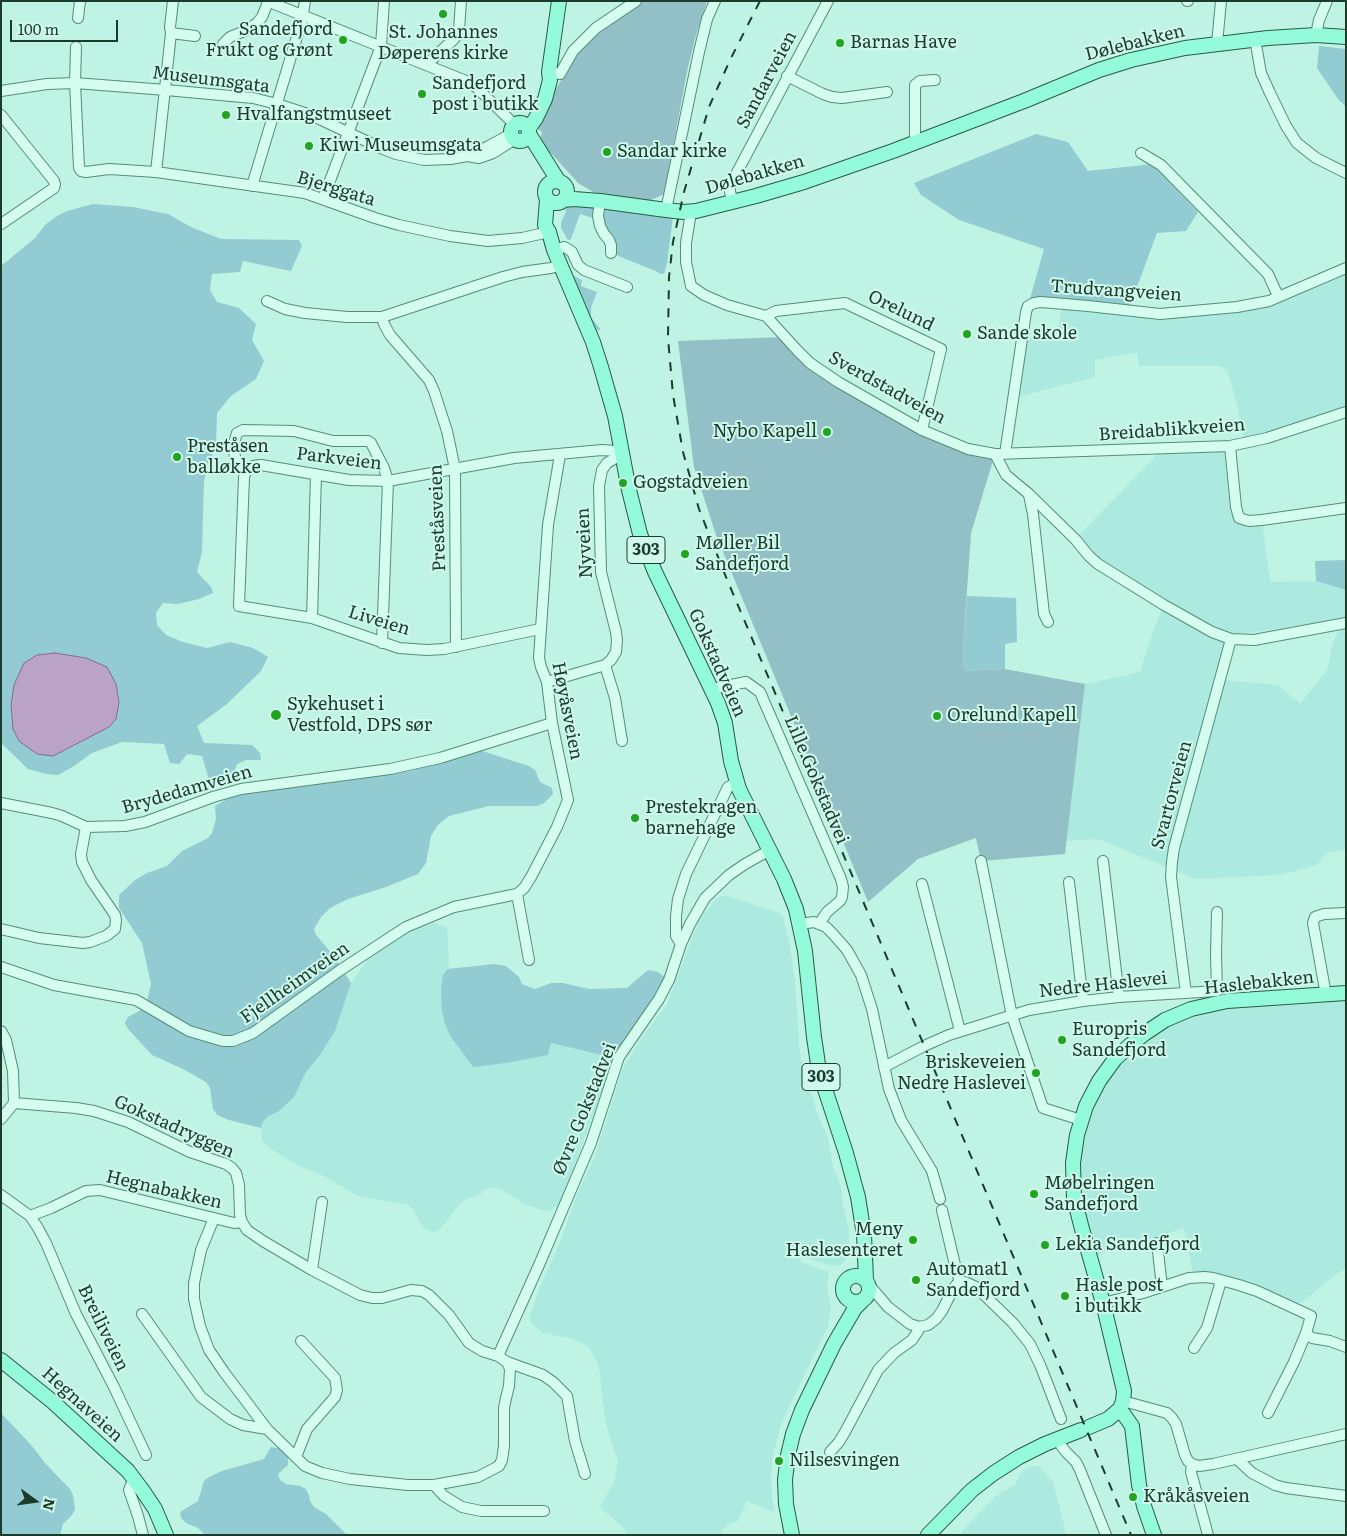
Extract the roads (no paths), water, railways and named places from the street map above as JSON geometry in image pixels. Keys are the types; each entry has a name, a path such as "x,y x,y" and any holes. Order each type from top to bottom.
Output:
{"main road":[{"path":"549,232 556,201 567,195 520,132 538,96 543,79 554,73 559,1"},
{"name":"Dølebakken","path":"556,201 574,199 600,201 691,212 804,182 915,143 1106,67 1160,53 1255,39 1316,35 1346,37"},
{"path":"556,201 544,192 557,184"},
{"name":"Dølebakken","path":"557,184 600,201"},
{"name":"Gokstadveien","path":"549,232 554,250 601,367 615,416 635,515 647,554 712,689 725,723 736,783 789,890 800,924 809,976 819,1071 846,1153 858,1197 864,1235 868,1283"},
{"name":"Haslebakken","path":"1118,1409 1123,1382 1074,1198 1073,1163 1077,1135 1086,1106 1099,1081 1116,1059 1144,1034 1165,1020 1191,1009 1227,1001 1346,993"},
{"name":"Gokstadveien","path":"851,1276 859,1252 858,1197"},
{"path":"851,1276 858,1275 868,1283"},
{"name":"303","path":"834,1344 844,1307 843,1290 845,1282 851,1276"},
{"name":"303","path":"792,1530 786,1504 785,1480 793,1434 802,1410 834,1344 854,1308 868,1295 868,1283"},
{"path":"844,1294 852,1302 862,1301"},
{"name":"Hegnaveien","path":"1,1360 53,1402 135,1480 150,1500 166,1535"},
{"path":"928,1535 972,1490 994,1473 1019,1457 1074,1433 1118,1409 1132,1426 1139,1485 1154,1535"},
{"name":"Hegnaveien","path":"160,1521 177,1535"}],"street":[{"path":"78,18 80,1"},
{"path":"156,172 172,33 170,27 173,1"},
{"path":"252,186 303,17 304,1"},
{"path":"323,199 381,46 384,1"},
{"path":"427,64 454,39 459,30 461,1"},
{"path":"554,73 596,28 636,1"},
{"path":"666,210 699,52 707,19 715,1"},
{"name":"Sandarveien","path":"733,202 730,186 828,1"},
{"path":"1217,44 1221,1"},
{"path":"1316,35 1319,20 1327,1"},
{"path":"223,44 230,36 247,30 257,23 262,17 267,2 466,81 476,87 520,132"},
{"path":"172,33 195,36"},
{"path":"1255,39 1261,73 1286,126 1297,143 1316,158 1346,173"},
{"path":"75,83 76,47"},
{"path":"787,76 832,97 842,98 887,92"},
{"path":"915,143 915,85 920,81 935,80"},
{"name":"Museumsgata","path":"1,91 47,84 75,83 240,96 277,104 311,115 383,149 411,158 433,160 467,156 520,132"},
{"name":"Bjerggata","path":"75,83 79,168 81,171 109,169 156,172 304,193 375,218 450,236 488,241 506,241 549,232"},
{"path":"1,115 55,184 54,188 1,224"},
{"path":"1141,153 1161,165 1257,262 1268,274 1278,296"},
{"path":"600,201 598,216 600,226 610,240 610,253"},
{"path":"691,212 686,253 691,286 704,295 727,305 766,316"},
{"path":"554,250 560,248 568,249 572,252 578,265 584,270 626,287"},
{"path":"267,302 285,309 305,313 347,317 382,317 502,277 560,265"},
{"name":"Trudvangveien","path":"1000,454 1028,306 1041,302 1174,314 1255,304 1346,268"},
{"name":"Orelund","path":"766,316 776,311 845,302 941,349 922,430"},
{"name":"Sverdstadveien","path":"766,316 797,350 817,368 838,382 922,430 968,449 1000,454"},
{"name":"Preståsveien","path":"382,317 390,335 429,380 447,430 455,469 456,647"},
{"name":"Breidablikkveien","path":"1000,454 1230,446 1267,438 1346,412"},
{"path":"247,470 236,461 234,452 234,443 239,431 259,429 287,430 333,441 370,442 384,468 388,481 382,643"},
{"path":"1230,446 1236,507 1239,518 1249,521 1262,520 1346,508"},
{"name":"Parkveien","path":"247,470 253,466 261,465 361,481 388,481 514,458 602,450 616,451 622,454"},
{"name":"Høyåsveien","path":"517,894 524,888 531,877 557,827 568,800 552,723 547,682 539,658 548,526 560,454"},
{"name":"Nyveien","path":"605,664 614,656 617,640 600,572 599,486 602,470 607,462 622,454"},
{"path":"1000,454 1006,475 1075,538 1098,564 1212,632 1231,639 1254,640 1346,623"},
{"name":"Liveien","path":"247,470 244,477 238,606 312,618 399,648 427,650 456,647 540,629"},
{"path":"312,618 316,474"},
{"path":"1029,494 1044,614 1048,622"},
{"name":"Svartorveien","path":"1186,993 1171,877 1172,862 1176,840 1231,639"},
{"path":"547,682 605,664 615,698 622,741"},
{"name":"Lille Gokstadvei","path":"712,689 746,682 760,692 843,887 840,901 827,912 819,924"},
{"name":"Brydedamveien","path":"86,827 125,826 145,822 241,788 390,768 440,758 552,723"},
{"path":"681,944 676,936 676,916 678,899 686,874 728,787 736,783"},
{"path":"1,803 52,813 86,827 81,854 82,862 91,880 115,915 116,926 106,936 83,943 39,938 1,929"},
{"name":"Øvre Gokstadvei","path":"498,1356 591,1143 620,1057 659,999 669,980 690,924 705,898 729,875 770,850"},
{"path":"981,861 1012,1016 1043,1108 1081,1120"},
{"path":"1103,861 1120,997"},
{"path":"1069,882 1083,1001"},
{"path":"922,884 960,1031"},
{"path":"517,894 529,960"},
{"name":"Fjellheimveien","path":"1,967 54,985 136,1000 189,1031 223,1041 234,1041 253,1033 339,971 406,927 454,907 517,894"},
{"name":"Nedre Haslevei","path":"884,1067 924,1046 960,1031 1029,1010 1120,997 1217,991 1217,912"},
{"path":"1326,995 1313,923 1315,917 1324,914 1346,913"},
{"path":"800,924 814,922 833,934 841,942 861,975 872,1010 889,1089 901,1120 930,1166 940,1199"},
{"path":"1,1031 6,1040 13,1071 14,1103 1,1119"},
{"name":"Gokstadryggen","path":"14,1103 94,1111 128,1122 190,1152 226,1164 236,1173 239,1185 242,1222"},
{"name":"Hegnabakken","path":"30,1216 86,1191 93,1190 107,1191 234,1223 242,1222"},
{"path":"1,1195 30,1216"},
{"path":"312,1270 322,1202"},
{"path":"942,1210 960,1283"},
{"name":"Breiliveien","path":"30,1216 46,1243 76,1314 114,1387 146,1455"},
{"path":"214,1218 201,1250 194,1283 194,1300 200,1326 209,1350 224,1372 268,1429 305,1466 340,1478 408,1485 434,1486 478,1477 499,1466 502,1460 505,1403 511,1376 507,1362"},
{"path":"242,1222 247,1230 263,1241 312,1270 360,1295 382,1298 411,1290 422,1291 434,1299 449,1315 469,1343 507,1362 543,1375 553,1382 566,1396 575,1441 585,1474"},
{"path":"1157,1243 1162,1287"},
{"path":"1103,1303 1194,1277 1205,1277 1257,1291 1311,1316 1294,1362 1268,1413"},
{"path":"1194,1348 1207,1328 1222,1281"},
{"path":"868,1283 888,1308 910,1324 919,1326 928,1325 936,1319 942,1311 952,1289 960,1283 965,1282 976,1287 1013,1322 1030,1344 1061,1419"},
{"path":"862,1301 888,1308"},
{"path":"142,1314 200,1396 242,1425 268,1429"},
{"path":"830,1452 845,1432 878,1370 894,1353 912,1340 919,1326"},
{"path":"1306,1333 1312,1338 1330,1341 1346,1347"},
{"path":"296,1457 308,1428 335,1397 338,1390 334,1378 301,1341"},
{"path":"1118,1409 1155,1409 1167,1413 1176,1424 1185,1455 1192,1464 1199,1466 1346,1434"},
{"path":"1074,1433 1076,1462 1106,1535"},
{"path":"1237,1458 1252,1473 1286,1488 1346,1496"},
{"path":"1192,1464 1191,1472 1208,1535"},
{"path":"135,1480 131,1484 130,1490 143,1535"},
{"path":"434,1486 444,1496 462,1507 481,1511 544,1511"}],"railway":[{"path":"760,1 709,107 684,192 673,242 669,277 668,338 673,395 683,452 699,509 726,577 1131,1535"}],"place":[{"name":"St. Johannes Døperens kirke","path":"443,14"},
{"name":"Sandefjord Frukt og Grønt","path":"343,40"},
{"name":"Barnas Have","path":"840,43"},
{"name":"Sandefjord post i butikk","path":"422,94"},
{"name":"Hvalfangstmuseet","path":"226,115"},
{"name":"Kiwi Museumsgata","path":"309,146"},
{"name":"Sandar kirke","path":"607,152"},
{"name":"Sande skole","path":"967,334"},
{"name":"Nybo Kapell","path":"827,432"},
{"name":"Preståsen balløkke","path":"177,457"},
{"name":"Gogstadveien","path":"623,483"},
{"name":"Møller Bil Sandefjord","path":"685,554"},
{"name":"Sykehuset i Vestfold, DPS sør","path":"276,715"},
{"name":"Orelund Kapell","path":"937,716"},
{"name":"Prestekragen barnehage","path":"635,818"},
{"name":"Europris Sandefjord","path":"1062,1040"},
{"name":"Briskeveien Nedre Haslevei","path":"1036,1073"},
{"name":"Møbelringen Sandefjord","path":"1034,1194"},
{"name":"Meny Haslesenteret","path":"913,1240"},
{"name":"Lekia Sandefjord","path":"1045,1245"},
{"name":"Automat1 Sandefjord","path":"916,1280"},
{"name":"Hasle post i butikk","path":"1065,1296"},
{"name":"Nilsesvingen","path":"779,1461"},
{"name":"Kråkåsveien","path":"1133,1497"}]}
